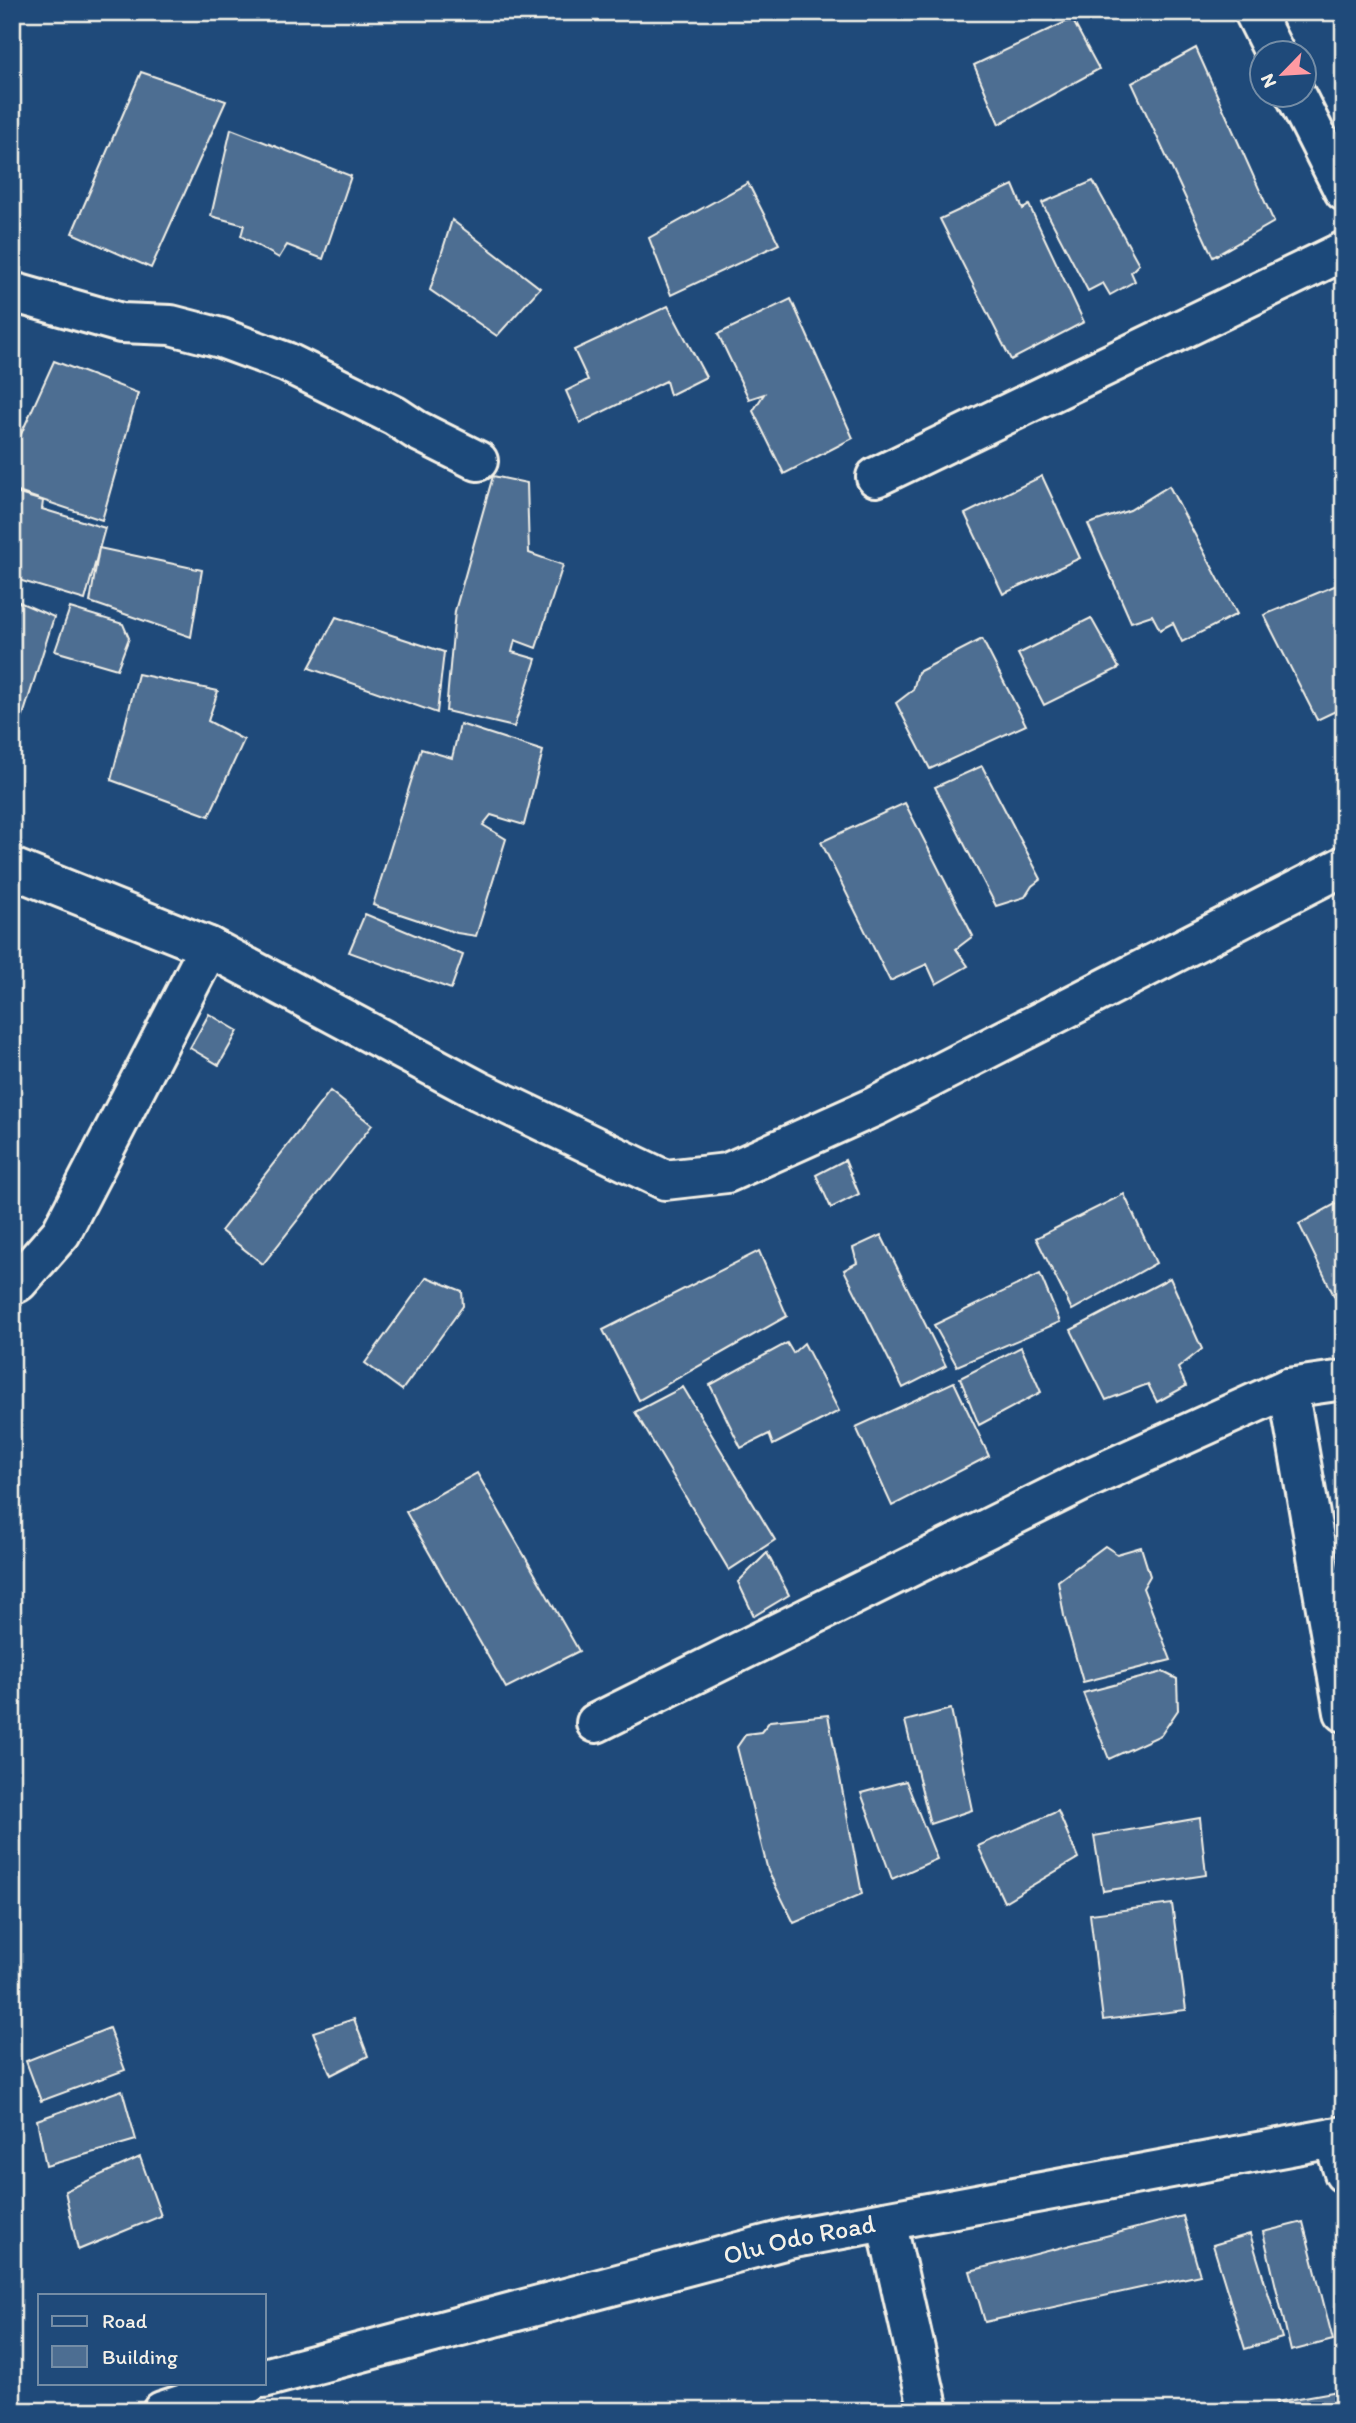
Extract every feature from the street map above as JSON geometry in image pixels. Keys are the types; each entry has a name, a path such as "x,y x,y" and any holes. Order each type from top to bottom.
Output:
{"street":[{"path":"1254,12 1267,38"},
{"path":"1303,108 1344,191"},
{"path":"876,477 1344,251"},
{"path":"12,292 121,323 170,326 232,342 286,362 478,461"},
{"path":"12,868 209,947 479,1091 665,1180 727,1172 876,1106 1344,866"},
{"path":"12,1285 18,1282 61,1233 209,947"},
{"path":"596,1723 1087,1479 1288,1388 1344,1380"},
{"path":"1288,1388 1344,1712"},
{"name":"Olu Odo Road","path":"266,2377 788,2239 1340,2149"},
{"path":"886,2221 929,2411"},
{"path":"162,2411 246,2384"}],"building":[{"path":"1072,19 1099,69 999,124 974,65"},
{"path":"1196,48 1274,222 1213,257 1132,83"},
{"path":"141,72 226,101 151,268 72,233"},
{"path":"231,129 351,176 323,259 287,245 279,258 241,236 244,225 211,216"},
{"path":"1093,181 1139,264 1131,272 1135,281 1110,295 1103,283 1088,291 1042,203"},
{"path":"748,183 779,244 671,295 649,238"},
{"path":"1013,185 1023,209 1029,205 1084,322 1011,360 940,219"},
{"path":"452,220 540,288 497,336 430,290"},
{"path":"791,299 853,438 784,474 753,411 764,394 749,399 718,334"},
{"path":"668,306 706,377 670,395 666,381 580,423 566,391 588,380 574,350"},
{"path":"54,361 138,393 102,520 12,490 12,454"},
{"path":"493,476 527,483 529,553 563,565 536,648 515,640 512,652 536,659 514,727 446,711 455,611"},
{"path":"1042,476 1080,558 1003,594 965,514"},
{"path":"1169,486 1237,614 1182,642 1173,623 1160,630 1152,615 1131,622 1088,524 1130,510"},
{"path":"12,492 43,501 42,509 105,528 85,600 12,578"},
{"path":"99,548 202,570 191,637 90,602"},
{"path":"1344,582 1344,707 1317,720 1264,615"},
{"path":"12,599 54,617 21,722 12,728"},
{"path":"70,608 123,624 129,638 117,669 55,651"},
{"path":"336,617 444,652 437,713 309,668"},
{"path":"1091,618 1119,668 1044,705 1018,654"},
{"path":"982,639 1026,725 930,769 896,703 913,690 918,672"},
{"path":"138,674 218,691 208,721 244,740 209,816 111,780"},
{"path":"460,724 543,751 524,825 491,815 483,825 506,839 476,936 457,933 373,905 421,749 452,758"},
{"path":"982,766 1041,879 1025,897 996,906 935,787"},
{"path":"905,803 973,936 956,949 968,966 936,984 927,964 890,981 821,842"},
{"path":"365,914 463,955 451,989 349,952"},
{"path":"209,1014 238,1031 219,1065 190,1048"},
{"path":"330,1091 372,1125 263,1264 221,1231"},
{"path":"845,1160 859,1194 831,1208 816,1175"},
{"path":"1124,1194 1156,1263 1072,1310 1036,1238"},
{"path":"1337,1203 1344,1215 1343,1314 1299,1224"},
{"path":"881,1235 946,1366 903,1388 844,1270 857,1263 853,1248"},
{"path":"759,1251 787,1316 639,1400 603,1330"},
{"path":"1040,1274 1060,1322 957,1366 934,1325"},
{"path":"427,1277 462,1291 463,1306 402,1390 365,1363"},
{"path":"1170,1278 1202,1349 1178,1368 1186,1386 1157,1402 1148,1384 1106,1400 1071,1330"},
{"path":"787,1343 793,1353 804,1343 839,1411 773,1445 769,1434 741,1448 710,1385"},
{"path":"1021,1347 1041,1392 979,1425 960,1378"},
{"path":"954,1382 989,1456 892,1506 856,1427"},
{"path":"683,1387 775,1540 729,1570 635,1412"},
{"path":"477,1473 579,1651 506,1688 406,1512"},
{"path":"1105,1546 1117,1554 1141,1547 1150,1576 1143,1588 1171,1660 1083,1682 1064,1616 1058,1581"},
{"path":"767,1553 789,1595 754,1616 738,1582"},
{"path":"1163,1672 1177,1679 1178,1710 1161,1735 1109,1759 1083,1693"},
{"path":"951,1709 972,1810 930,1824 905,1721"},
{"path":"828,1715 862,1894 794,1923 768,1871 737,1747 746,1734 761,1732 770,1721"},
{"path":"906,1781 937,1859 892,1879 861,1793"},
{"path":"1058,1811 1078,1858 1004,1902 978,1846"},
{"path":"1200,1818 1206,1875 1103,1891 1094,1836"},
{"path":"1172,1904 1186,2010 1103,2020 1090,1914"},
{"path":"354,2019 368,2056 331,2075 313,2032"},
{"path":"109,2028 125,2070 41,2101 26,2061"},
{"path":"122,2090 136,2140 46,2166 37,2120"},
{"path":"140,2157 161,2216 78,2250 65,2191"},
{"path":"1183,2216 1200,2275 985,2322 970,2271"},
{"path":"1303,2222 1333,2340 1291,2351 1263,2232"},
{"path":"1250,2234 1282,2338 1245,2349 1213,2245"},
{"path":"1344,2390 1344,2411 1278,2411 1276,2402"}]}
